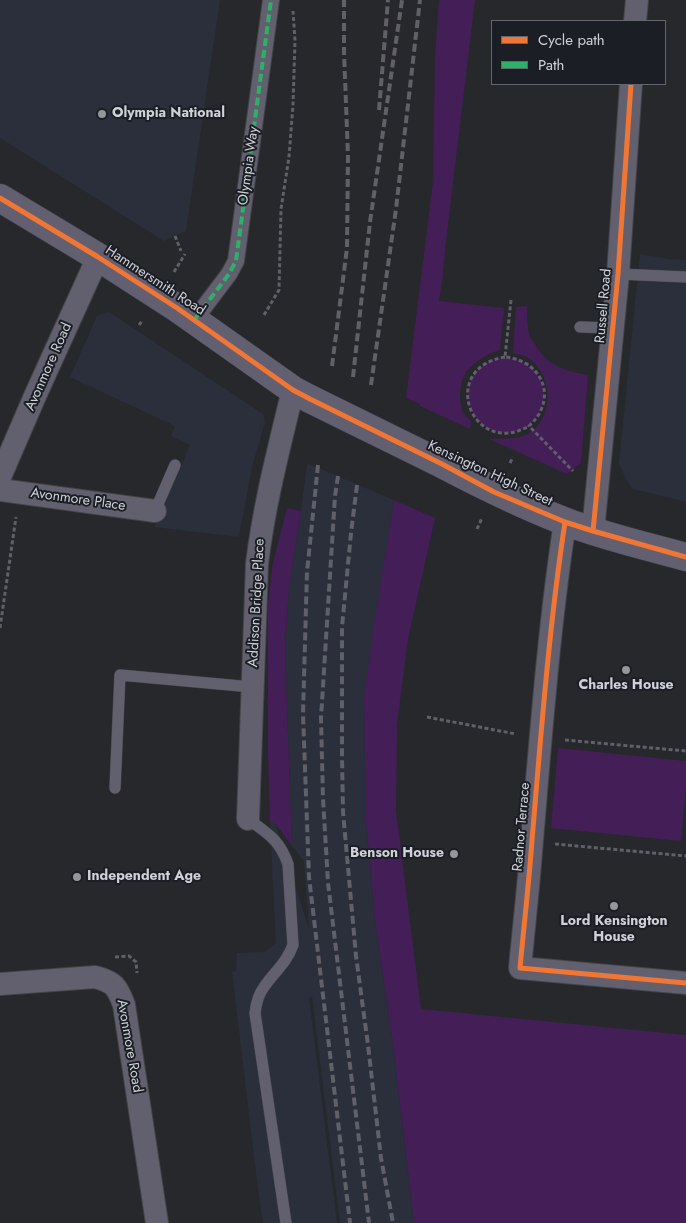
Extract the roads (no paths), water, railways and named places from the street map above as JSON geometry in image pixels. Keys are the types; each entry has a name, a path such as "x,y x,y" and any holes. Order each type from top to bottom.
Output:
{"main road":[{"name":"Hammersmith Road","path":"0,198 98,257 194,319 293,390"},
{"name":"Kensington High Street","path":"293,390 494,492 565,522 686,557"}],"street":[{"name":"Olympia Way","path":"194,319 229,274 236,261 271,0"},
{"path":"635,20 636,0"},
{"name":"Russell Road","path":"593,531 618,274 631,85"},
{"name":"Avonmore Road","path":"0,477 98,257"},
{"name":"Addison Bridge Place","path":"248,819 257,564 260,536 293,390"},
{"name":"Avonmore Place","path":"11,491 155,511"},
{"name":"Radnor Terrace","path":"565,522 558,568 540,738 520,968 686,983"},
{"name":"Avonmore Road","path":"0,984 94,977 109,981 119,992 124,1005 157,1223"}],"lane":[{"path":"618,274 686,277"},
{"path":"580,327 613,328"},
{"path":"155,511 174,465"},
{"path":"115,788 120,675 252,687"},
{"path":"248,819 270,835 284,852 288,864 293,945 290,955 284,964 264,987 257,1000 254,1013 286,1223"}],"railway":[{"path":"332,366 347,248 348,156 344,0"},
{"path":"379,110 388,0"},
{"path":"353,377 370,222 402,0"},
{"path":"371,385 396,209 420,0"},
{"path":"318,465 307,572 303,714 309,877 350,1223"},
{"path":"338,476 335,496 321,718 323,798 328,883 369,1223"},
{"path":"357,485 342,627 343,812 356,956 381,1158 393,1223"}],"place":[{"name":"Olympia National","path":"102,114"},
{"name":"Charles House","path":"626,670"},
{"name":"Benson House","path":"454,854"},
{"name":"Independent Age","path":"77,877"},
{"name":"Lord Kensington House","path":"614,906"}]}
